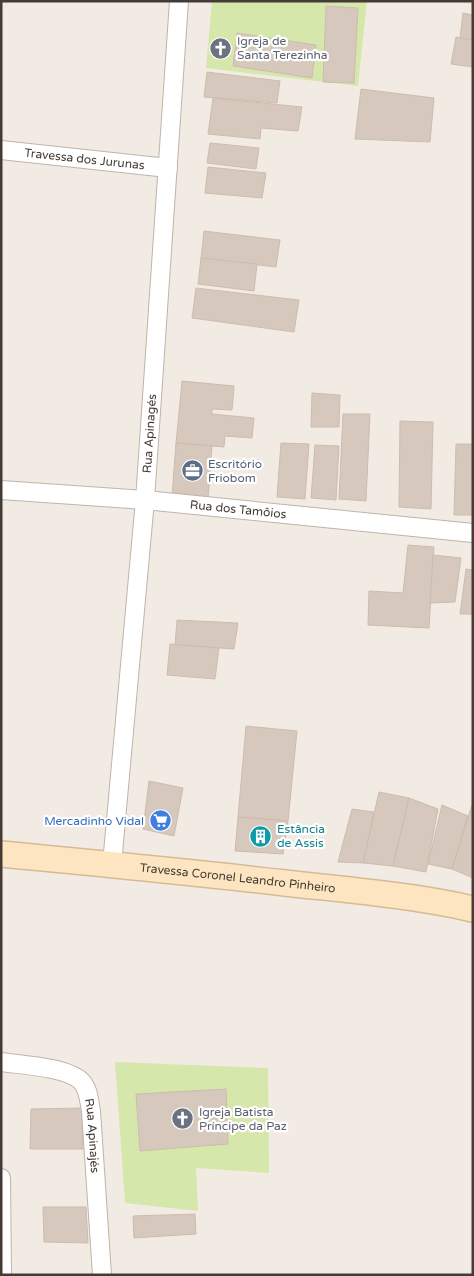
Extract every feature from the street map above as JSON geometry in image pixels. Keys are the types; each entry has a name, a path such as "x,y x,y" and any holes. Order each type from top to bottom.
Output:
{"street":[{"name":"Rua Apinagés","path":"112,864 144,500 179,1"},
{"name":"Travessa dos Jurunas","path":"1,150 168,168"},
{"name":"Rua dos Tamôios","path":"1,490 144,500 473,533"},
{"name":"Travessa Coronel Leandro Pinheiro","path":"1,854 112,864 348,890 447,903 473,909"},
{"name":"Rua Apinajés","path":"1,1062 69,1074 81,1082 88,1092 91,1111 102,1275"},
{"path":"1,1178 2,1275"}],"green space":[{"path":"212,1 367,1 358,86 206,68"},
{"path":"115,1062 268,1068 269,1173 196,1168 198,1211 125,1203"}],"building":[{"path":"326,6 358,8 354,83 323,82"},
{"path":"463,13 473,15 473,41 460,38"},
{"path":"237,33 316,45 312,78 233,66"},
{"path":"456,37 473,40 473,67 451,64"},
{"path":"207,72 280,81 277,103 204,97"},
{"path":"361,89 434,98 430,142 355,139"},
{"path":"213,98 302,107 298,131 261,128 260,139 208,134"},
{"path":"210,143 259,148 256,169 207,163"},
{"path":"208,167 266,173 262,198 205,193"},
{"path":"204,231 280,240 276,267 201,258"},
{"path":"201,258 257,264 254,291 198,284"},
{"path":"196,288 299,300 294,332 192,318"},
{"path":"182,381 234,386 232,410 212,409 212,414 254,418 252,438 225,436 224,447 176,443"},
{"path":"312,393 340,395 339,427 311,427"},
{"path":"343,414 370,414 366,501 339,499"},
{"path":"400,421 433,422 431,509 399,507"},
{"name":"Escritório Friobom","path":"176,443 212,446 208,500 172,496"},
{"path":"281,443 309,444 305,499 277,497"},
{"path":"456,444 473,444 473,515 454,515"},
{"path":"315,445 339,446 336,500 311,498"},
{"path":"408,545 434,547 429,628 368,625 369,591 403,593"},
{"path":"433,555 461,558 455,602 430,603"},
{"path":"466,569 473,570 473,614 460,614"},
{"path":"177,620 238,623 234,649 175,645"},
{"path":"170,644 219,648 215,679 167,675"},
{"path":"246,726 297,731 288,821 238,817"},
{"path":"149,781 183,788 174,836 143,829"},
{"path":"379,792 409,798 393,866 363,863"},
{"path":"409,798 438,809 426,872 393,866"},
{"path":"442,805 468,816 452,869 428,864"},
{"path":"473,805 473,878 452,869"},
{"path":"352,809 374,812 363,863 338,862"},
{"name":"Estância de Assis","path":"238,817 288,821 283,854 235,851"},
{"name":"Igreja Batista Príncipe da Paz","path":"226,1089 228,1144 140,1151 136,1094"},
{"path":"82,1108 83,1149 30,1149 31,1109"},
{"path":"43,1207 86,1207 88,1243 44,1242"},
{"path":"195,1214 196,1234 134,1238 133,1216"}],"place":[{"name":"Igreja de Santa Terezinha","path":"221,48"},
{"name":"Escritório Friobom","path":"192,471"},
{"name":"Mercadinho Vidal","path":"160,821"},
{"name":"Estância de Assis","path":"261,836"},
{"name":"Igreja Batista Príncipe da Paz","path":"183,1119"}]}
